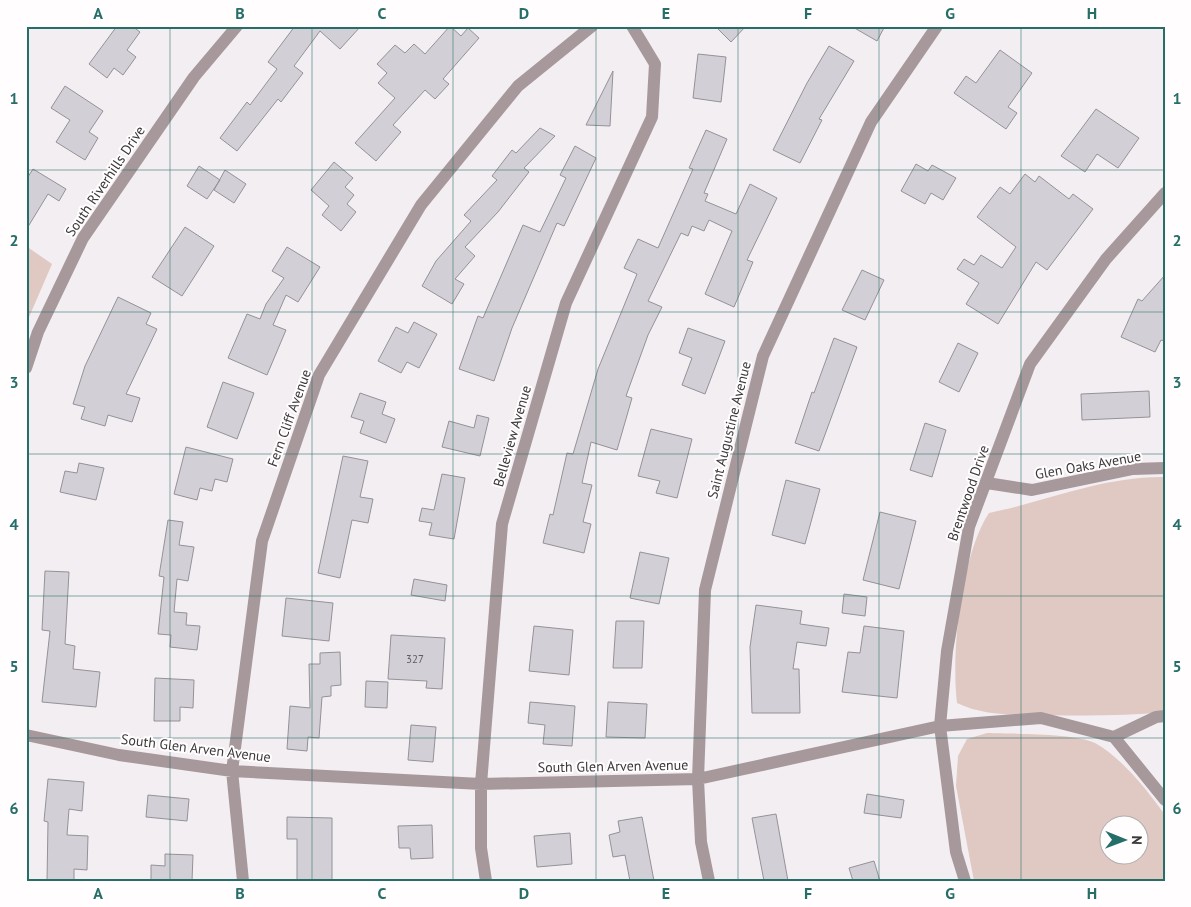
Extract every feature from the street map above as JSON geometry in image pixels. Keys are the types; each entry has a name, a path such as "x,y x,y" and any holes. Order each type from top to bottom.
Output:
{"street":[{"name":"South Riverhills Drive","path":"26,368 38,332 83,238 194,77 237,26"},
{"name":"Fern Cliff Avenue","path":"243,881 232,771 262,540 319,375 421,205 518,86 592,26"},
{"name":"Belleview Avenue","path":"486,881 481,848 481,784 502,524 566,303 652,116 655,64 632,26"},
{"name":"Saint Augustine Avenue","path":"709,881 700,842 698,780 705,590 763,356 871,122 937,26"},
{"name":"Brentwood Drive","path":"965,881 956,852 940,726 947,651 958,578 970,526 1030,364 1106,259 1165,193"},
{"name":"Glen Oaks Avenue","path":"986,483 1032,490 1133,469 1165,468"},
{"path":"1165,716 1156,717 1114,737 1165,800"},
{"name":"South Glen Arven Avenue","path":"26,735 119,755 232,771 481,784 698,780 940,726 1041,718 1114,737"}],"shaded area":[{"path":"26,246 52,264 26,324"},
{"path":"1165,477 1165,712 1075,716 1011,715 989,713 957,703 956,658 960,605 971,553 979,531 989,513 1098,485 1142,478"},
{"path":"987,733 1073,737 1095,743 1105,749 1133,775 1165,815 1165,881 974,881 956,786 958,756 967,739"}],"building":[{"path":"117,26 132,26 140,32 127,50 136,57 123,75 114,68 107,78 89,64"},
{"path":"295,26 361,26 340,49 320,31 294,66 303,73 281,102 278,99 237,151 220,138 247,102 250,105 277,69 268,62"},
{"path":"450,26 461,36 468,28 479,38 443,79 449,84 435,99 425,90 393,125 401,132 376,161 355,143 395,98 378,83 387,73 377,64 395,45 405,53 414,44 425,54"},
{"path":"715,26 746,26 731,42"},
{"path":"851,26 885,26 877,41"},
{"path":"829,46 854,61 819,119 822,120 800,163 773,150 807,83"},
{"path":"1000,50 1032,73 1008,107 1017,113 1006,129 954,93 966,76 976,83"},
{"path":"698,54 726,57 721,102 693,98"},
{"path":"613,71 610,126 586,125"},
{"path":"65,86 103,111 89,132 98,138 85,160 56,142 70,120 51,108"},
{"path":"1096,109 1139,138 1118,168 1097,154 1085,172 1061,156"},
{"path":"540,128 555,136 524,168 529,172 498,212 465,247 475,256 455,279 464,284 452,304 422,286 436,261 471,221 464,215 497,180 492,176 512,150 516,153"},
{"path":"706,130 727,139 704,193 708,194 705,201 736,214 750,184 777,198 747,260 753,262 734,307 705,294 732,231 709,220 704,231 692,226 688,236 681,233 648,301 662,307 648,335 626,396 632,398 617,450 591,442 582,483 592,485 583,522 591,524 584,553 543,543 550,514 553,515 567,453 573,454 598,369 637,274 624,268 638,239 658,248 693,169 689,168"},
{"path":"575,146 596,158 564,226 557,223 512,328 494,381 459,369 478,316 483,318 523,225 540,232 566,178 560,175"},
{"path":"334,162 353,178 345,187 354,195 347,204 356,212 341,231 322,215 329,206 311,190"},
{"path":"916,164 928,171 932,165 956,178 943,200 931,193 925,204 901,191"},
{"path":"199,166 220,180 207,199 187,186"},
{"path":"33,169 66,189 59,201 48,194 26,230 26,180"},
{"path":"225,170 246,184 234,203 214,190"},
{"path":"1025,174 1035,182 1039,176 1069,199 1073,194 1093,209 1047,270 1036,262 998,324 966,304 979,283 957,269 964,259 974,265 981,255 1002,268 1016,247 977,217 1000,187 1010,194"},
{"path":"185,227 214,246 182,296 152,277"},
{"path":"287,247 320,267 298,302 286,295 273,325 286,330 267,375 228,358 247,314 260,319 266,304 284,278 272,271"},
{"path":"862,270 884,280 865,320 842,310"},
{"path":"1165,275 1165,341 1161,340 1155,352 1121,337 1138,299 1142,301"},
{"path":"118,297 151,313 146,324 157,329 126,394 140,398 132,422 108,415 105,426 81,419 85,407 73,404 85,366"},
{"path":"414,322 437,334 419,368 407,362 401,373 378,361 396,327 408,333"},
{"path":"688,328 725,341 705,394 682,385 692,358 679,353"},
{"path":"834,338 857,347 819,451 795,443 812,392 814,393"},
{"path":"958,343 978,353 959,392 939,382"},
{"path":"223,382 254,393 237,439 207,427"},
{"path":"1149,391 1150,417 1082,420 1081,394"},
{"path":"360,393 386,402 382,414 395,419 386,443 360,433 364,421 351,417"},
{"path":"477,415 489,418 480,456 442,447 449,421 474,428"},
{"path":"925,423 946,430 932,477 910,470"},
{"path":"651,429 692,439 677,498 656,493 660,481 638,476"},
{"path":"186,447 233,459 227,482 215,479 212,491 200,488 197,500 174,494"},
{"path":"343,456 368,461 360,497 373,499 368,523 352,520 340,578 318,573"},
{"path":"79,463 104,468 96,500 60,492 65,471 77,473"},
{"path":"442,474 465,478 454,539 429,535 432,523 419,521 422,508 434,510"},
{"path":"786,480 820,489 805,544 772,535"},
{"path":"880,512 916,521 899,589 863,580"},
{"path":"168,520 183,522 179,545 194,547 188,581 177,579 174,612 187,613 186,625 200,626 197,650 170,647 171,635 158,634 164,577 159,576"},
{"path":"640,552 669,558 659,604 630,598"},
{"path":"45,571 69,572 65,644 75,646 73,669 100,672 96,707 42,702 50,631 42,630"},
{"path":"414,579 447,585 445,601 411,595"},
{"path":"844,594 867,597 865,616 842,613"},
{"path":"286,598 333,603 329,641 282,636"},
{"path":"756,605 802,611 800,624 829,628 826,646 797,642 793,669 799,669 800,713 752,713 750,647"},
{"path":"616,621 644,621 642,668 613,668"},
{"path":"534,626 573,630 569,675 529,671"},
{"path":"864,626 904,631 897,698 842,692 848,652 860,653"},
{"path":"391,635 445,638 442,689 426,688 427,681 388,679"},
{"path":"340,652 341,685 331,686 331,696 322,697 319,738 308,737 307,751 287,749 290,706 310,708 309,664 320,664 320,653"},
{"path":"155,678 194,680 193,708 180,707 180,721 154,721"},
{"path":"366,681 388,682 387,708 365,707"},
{"path":"530,702 575,706 572,746 543,744 545,725 528,723"},
{"path":"608,702 647,704 645,738 606,737"},
{"path":"411,725 436,727 433,762 408,760"},
{"path":"48,779 84,782 82,811 69,809 67,835 88,836 87,870 74,869 74,881 47,881 48,822 44,821"},
{"path":"867,794 904,800 901,818 864,813"},
{"path":"148,795 189,799 187,821 146,817"},
{"path":"776,814 788,881 764,881 752,818"},
{"path":"287,817 332,818 332,881 297,881 297,839 287,839"},
{"path":"642,817 654,881 630,881 625,855 613,857 609,835 620,832 618,821"},
{"path":"432,825 433,858 411,859 410,848 399,848 398,826"},
{"path":"570,833 572,864 537,867 534,836"},
{"path":"165,854 193,855 192,881 151,881 151,865 165,866"},
{"path":"874,861 880,881 853,881 849,868"}]}
